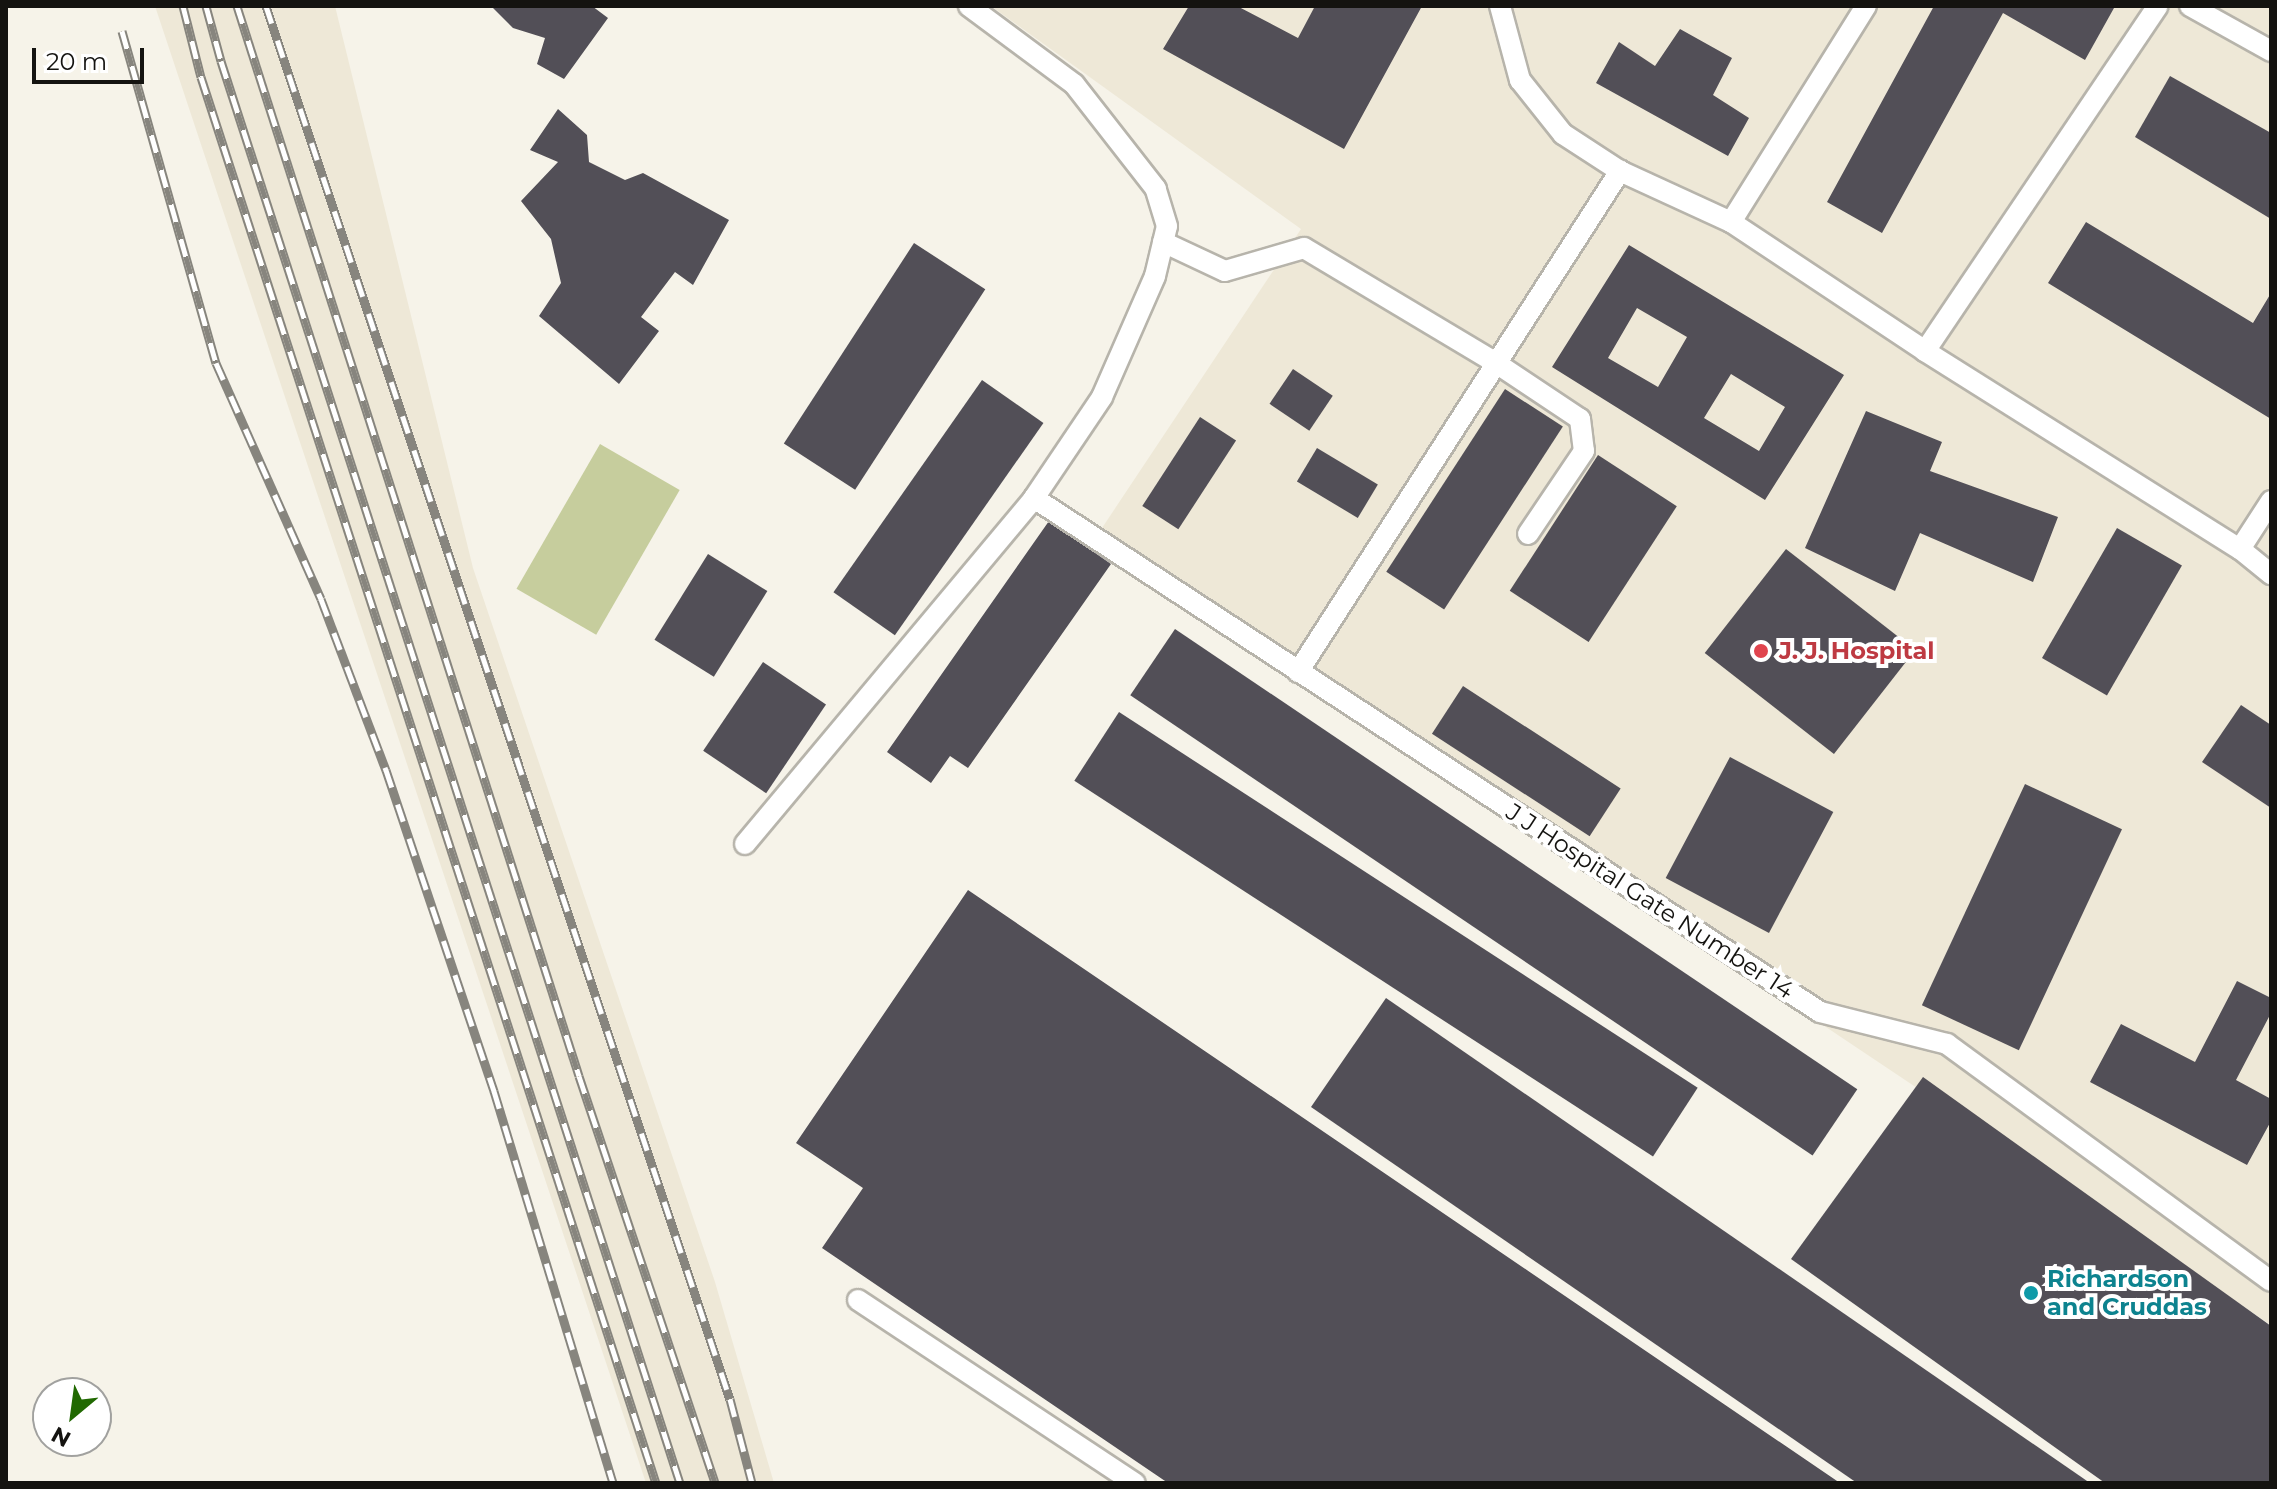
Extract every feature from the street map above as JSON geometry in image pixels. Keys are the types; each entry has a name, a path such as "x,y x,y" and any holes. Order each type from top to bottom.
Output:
{"lane":[{"path":"745,844 1034,498 1102,397 1155,276 1167,226 1156,189 1074,84 969,6"},
{"path":"1500,6 1520,80 1563,134 1620,171 1731,222 1925,351 2240,549 2271,574"},
{"path":"1731,222 1866,6"},
{"path":"1925,351 2158,6"},
{"path":"2190,6 2271,51"},
{"path":"1298,672 1620,171"},
{"path":"1163,242 1225,271 1304,248 1496,363 1580,419 1584,451 1528,534"},
{"name":"J J Hospital Gate Number 14","path":"1034,498 1820,1012 1947,1044 2271,1281"},
{"path":"2240,549 2271,501"},
{"path":"858,1300 1135,1483"}],"shaded area":[{"path":"155,6 335,6 473,568 715,1282 774,1483 646,1483"},
{"name":"J. J. Hospital","path":"991,6 2271,6 2271,1325 1805,1013 1411,759 1092,543 1301,229"}],"green space":[{"path":"600,444 680,490 596,635 516,589"}],"building":[{"path":"491,6 592,6 608,18 564,79 537,64 545,38 513,28"},
{"path":"1189,6 1237,6 1298,38 1315,6 1422,6 1344,149 1163,49"},
{"path":"1934,6 2114,8 2085,60 2003,13 1882,233 1827,202"},
{"path":"1680,29 1732,58 1713,95 1749,118 1728,156 1596,83 1619,42 1655,66"},
{"path":"2170,76 2271,133 2271,219 2135,137"},
{"path":"558,109 587,135 589,162 625,180 643,173 729,220 693,285 675,272 641,317 659,331 619,384 539,316 561,283 551,239 521,201 558,162 530,150"},
{"path":"2086,222 2253,323 2271,293 2271,419 2048,283"},
{"path":"914,243 985,289 855,490 784,443"},
{"path":"1629,245 1844,375 1765,500 1552,367","holes":["1637,308 1687,337 1658,387 1608,358","1731,374 1785,407 1759,451 1704,418"]},
{"path":"1293,369 1333,396 1309,431 1270,404"},
{"path":"982,380 1043,423 895,635 833,592"},
{"path":"1505,389 1563,427 1444,609 1386,572"},
{"path":"1866,411 1942,442 1930,471 2058,517 2033,582 1920,533 1895,591 1805,548"},
{"path":"1200,417 1236,440 1178,529 1142,506"},
{"path":"1317,448 1378,485 1358,518 1297,481"},
{"path":"1598,455 1677,506 1589,642 1510,591"},
{"path":"1049,521 1111,564 968,768 950,756 931,783 887,752"},
{"path":"2117,528 2182,566 2107,695 2042,658"},
{"path":"1786,549 1915,650 1834,754 1705,653"},
{"path":"708,554 767,591 714,677 654,640"},
{"path":"1175,629 1857,1089 1813,1156 1130,695"},
{"path":"763,662 826,704 766,793 703,751"},
{"path":"1463,686 1621,788 1590,836 1432,734"},
{"path":"2241,705 2271,725 2271,808 2202,762"},
{"path":"1119,712 1698,1088 1653,1157 1074,781"},
{"path":"1730,757 1833,812 1769,933 1666,878"},
{"path":"2025,784 2122,829 2019,1050 1922,1005"},
{"path":"968,890 1840,1483 1168,1483 822,1248 863,1188 796,1143"},
{"path":"2237,981 2271,998 2271,1013 2236,1080 2271,1099 2271,1121 2247,1165 2090,1082 2121,1024 2195,1062"},
{"path":"1386,998 2090,1483 1857,1483 1311,1107"},
{"name":"Richardson and Cruddas","path":"1923,1077 2271,1326 2271,1483 2105,1483 1791,1259"}],"railway":[{"path":"183,6 201,77 656,1483"},
{"path":"206,6 221,61 680,1483"},
{"path":"237,6 579,1076 715,1483"},
{"path":"266,6 730,1399 752,1483"},
{"path":"122,31 216,363 321,599 386,770 494,1091 613,1483"}],"place":[{"name":"J. J. Hospital","path":"1761,651"},
{"name":"Richardson and Cruddas","path":"2031,1293"}]}
